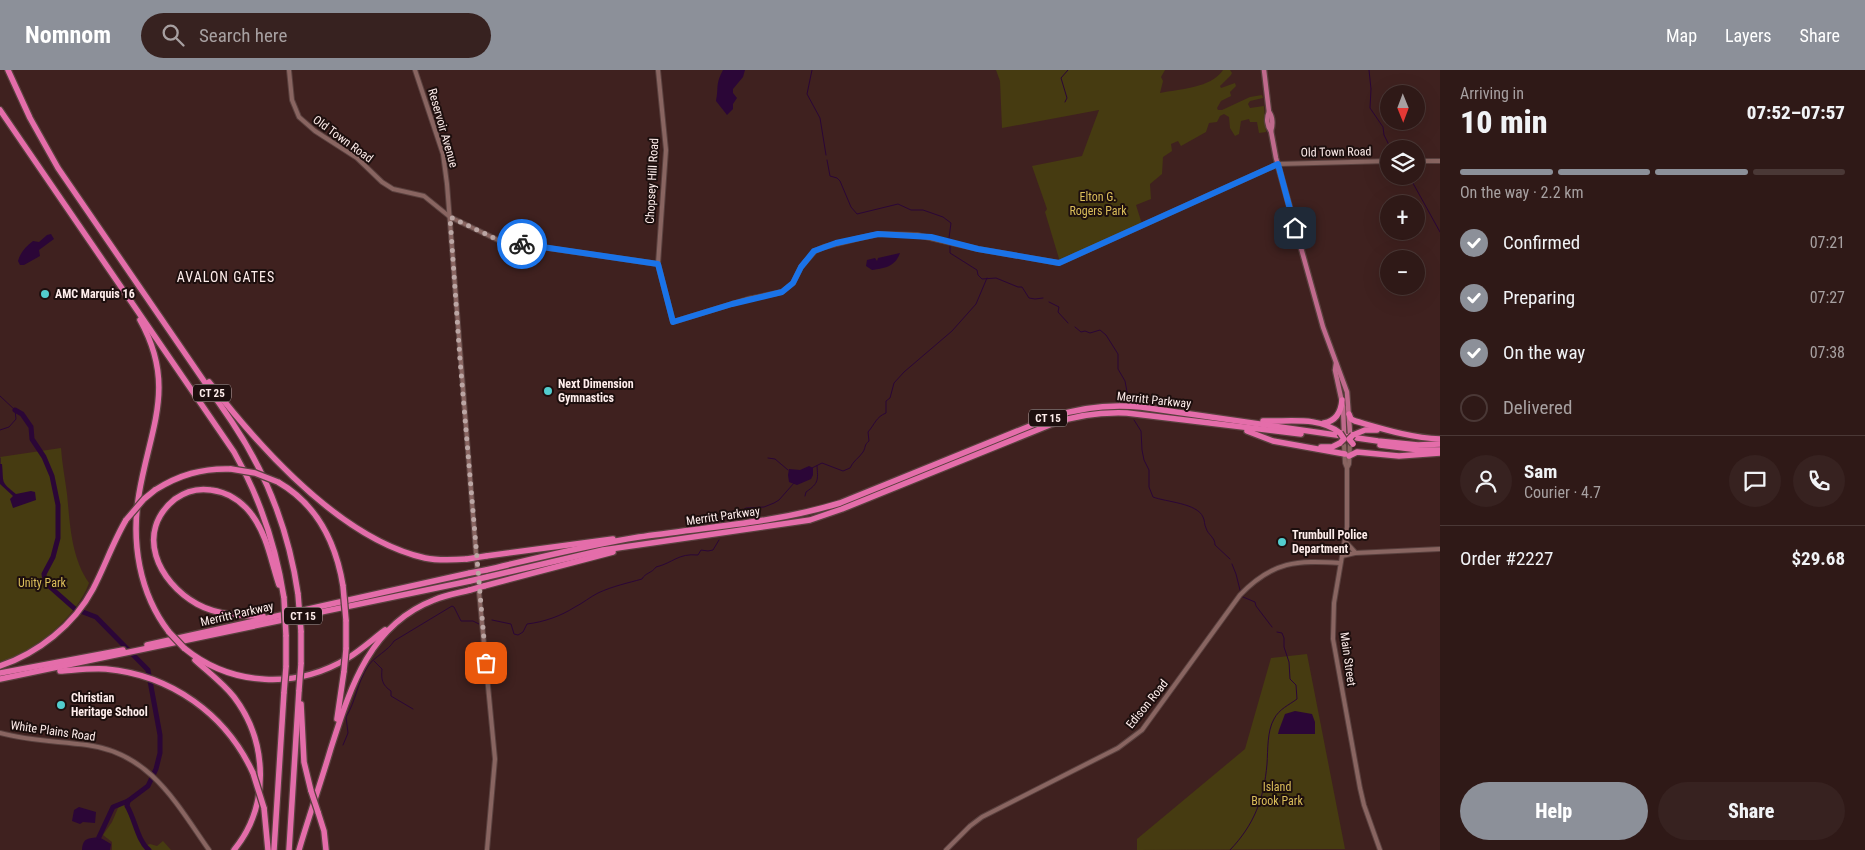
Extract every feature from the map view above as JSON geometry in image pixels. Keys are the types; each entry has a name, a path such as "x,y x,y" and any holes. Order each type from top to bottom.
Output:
{"highway":[{"name":"CT 25","path":"8,70 39,135 69,184 238,430 263,475 275,504 286,538 298,594 301,631 301,664 289,850"},
{"path":"13,70 39,135"},
{"name":"CT 25","path":"0,111 222,434 244,470 261,508 271,538 284,598 286,635 286,667 274,850"},
{"path":"122,287 149,338 159,373 158,410 139,493 136,517 136,541 139,564 147,593 156,613 169,632 234,697 249,722 256,743 260,770 258,799 249,826 234,850"},
{"path":"176,341 257,442 295,479 332,510 372,536 410,554 438,560 467,559 648,534 657,535"},
{"path":"1244,421 1329,422 1342,410 1342,400"},
{"name":"Merritt Parkway","path":"1,677 123,652 278,615 600,545 657,535 795,516 840,503 1052,417 1088,407 1124,406 1244,421 1378,441 1418,445 1440,444"},
{"name":"Merritt Parkway","path":"134,649 470,581 603,550 792,523 827,514 1052,424 1081,416 1127,413 1440,452"},
{"path":"1349,414 1351,419 1384,430 1424,439 1440,439"},
{"path":"1322,423 1372,454"},
{"path":"1228,426 1248,431 1273,441 1347,455 1357,452 1399,456 1440,452"},
{"path":"1311,447 1332,447 1365,430 1384,430"},
{"path":"0,666 38,648 59,631 83,606 126,520 144,499 155,490 171,480 189,473 211,469 231,469 256,473 278,482 301,499 322,523 334,550 343,586 346,650 339,713 327,762"},
{"path":"278,615 244,616 222,613 197,604 178,591 159,566 153,548 154,530 162,513 174,500 190,491 203,489 217,490 233,497 244,505 260,527 284,598"},
{"path":"183,648 210,666 240,677 266,680 292,678 323,671 349,657 409,613 433,600 596,556 658,543 663,540"},
{"path":"299,850 345,705 357,674 383,636 409,613"},
{"path":"1,677 90,669 120,671 160,682 189,697 218,720 238,746 253,774 264,808 268,850"},
{"path":"299,690 304,762 324,831 326,850"}],"main road":[{"name":"Old Town Road","path":"289,70 292,103 299,117 309,127 357,158 393,189 424,196 450,217 500,240 658,264 673,322 732,304 782,292 793,283 801,267 814,251 836,243 878,234 931,237 978,249 1059,263 1278,164 1380,161"},
{"name":"Reservoir Avenue","path":"416,70 446,171 479,592 495,759 488,850"},
{"name":"Chopsey Hill Road","path":"658,70 666,150 658,264"},
{"name":"Main Street","path":"1264,70 1269,112 1272,120 1271,131 1278,164 1323,327 1347,392 1349,414 1347,439 1348,508 1345,541 1334,603 1333,638 1364,805 1380,850"},
{"path":"1425,161 1440,161"},
{"name":"Main Street","path":"1336,363 1335,370 1342,400 1347,439"},
{"path":"1345,541 1355,553"},
{"path":"1342,556 1355,553 1440,549"},
{"name":"Edison Road","path":"946,850 982,817 1118,748 1142,730 1240,595 1260,578 1288,564 1309,561 1340,564"},
{"name":"White Plains Road","path":"0,733 28,740 100,747 120,754 158,781 177,803 210,850"}],"green space":[{"name":"Elton G. Rogers Park","path":"996,70 1165,70 1161,77 1163,81 1160,93 1203,84 1211,81 1223,70 1230,70 1231,75 1220,86 1221,88 1235,83 1236,86 1230,92 1231,96 1221,101 1217,108 1218,110 1222,110 1250,97 1262,95 1263,98 1250,101 1248,104 1250,108 1264,106 1266,132 1259,133 1257,122 1250,122 1249,119 1241,121 1239,134 1235,136 1230,128 1229,117 1224,114 1220,116 1217,122 1209,123 1206,132 1181,146 1178,141 1171,144 1172,151 1163,157 1162,174 1150,184 1151,199 1136,205 1142,224 1060,262 1045,212 1047,209 1032,166 1082,156 1099,110 1002,128 1000,81"},
{"name":"Unity Park","path":"61,448 72,540 78,562 89,583 75,608 53,632 27,650 0,662 0,457"},
{"name":"Island Brook Park","path":"1307,654 1345,849 1137,850 1137,839 1245,749 1271,658"},
{"path":"124,804 143,841 147,845 157,846 163,841 171,850 112,850 112,842 103,835 112,822 118,808"}],"shaded area":[{"path":"723,70 745,70 743,77 733,89 733,93 737,98 733,104 733,109 727,115 716,101 718,83"},
{"path":"51,234 54,239 39,250 40,256 24,265 20,265 19,258 28,245 33,241 39,242"},
{"path":"900,253 892,264 885,267 872,270 866,266 867,260 875,258 877,261 878,258"},
{"path":"0,464 2,464 3,479 7,487 16,494 35,492 36,500 13,508 10,499 13,496 0,484"},
{"path":"809,466 813,468 811,479 797,485 789,482 789,469 800,470"},
{"path":"1295,711 1312,714 1315,722 1315,734 1278,734 1285,714"},
{"path":"79,807 96,812 95,823 83,822 80,824 72,821 74,810"},
{"path":"99,837 111,844 110,850 82,850 85,841"}],"waterway":[{"path":"812,70 807,94 820,118 826,155"},
{"path":"1065,102 1067,98 1061,78 1068,70"},
{"path":"1369,70 1370,108 1383,127 1386,140"},
{"path":"827,160 830,176 840,181 851,207 857,214 898,204 911,210 923,210 943,217 951,223 949,238"},
{"path":"1414,185 1440,232"},
{"path":"950,246 950,253 977,270 978,275 982,279 996,278 1022,287 1029,298 1043,298"},
{"path":"812,468 822,463 843,471 850,468 869,441 868,432 878,419 886,413 886,401 890,398 894,383 904,372 952,331 976,304 987,278"},
{"path":"1049,302 1059,307 1058,312 1068,323"},
{"path":"1075,327 1081,332 1090,333 1100,330 1106,335 1118,354 1118,369 1125,381 1128,397"},
{"path":"0,396 15,410 16,419 9,427 0,430"},
{"path":"15,410 22,414 31,427 32,439 44,457 52,476 58,505 58,538 53,557 44,574 45,581 75,609 96,617 148,670 160,735 160,753 156,769 148,786 128,801 113,807 99,837"},
{"path":"1134,420 1141,431 1142,450 1149,470 1149,487 1153,497 1188,506 1200,512 1215,545 1230,559"},
{"path":"0,458 0,464"},
{"path":"768,458 775,459 788,470"},
{"path":"805,496 806,492 817,481 817,466"},
{"path":"717,521 732,516 746,508 764,507 774,503 794,483"},
{"path":"492,620 511,624 514,634 518,635 523,632 527,624 558,616 598,593 642,579 656,567 685,555 698,555 701,550 713,550 719,540"},
{"path":"1232,564 1240,590"},
{"path":"1243,597 1255,602 1272,627"},
{"path":"343,745 348,733 346,717 364,672 371,662 394,641 452,606 461,621 473,621 479,624"},
{"path":"1230,850 1245,831 1260,800 1266,777 1268,741 1272,724 1279,712 1297,699 1296,685 1290,679 1284,638 1282,633 1277,632"},
{"path":"374,661 382,669 383,682 391,691 391,696 413,709"},
{"path":"128,801 127,806 139,836 149,850"}],"way so far":[{"path":"486,663 460,360 450,217 494,238 522,244"}],"place":[{"name":"AMC Marquis 16","path":"45,294"},
{"name":"Next Dimension Gymnastics","path":"548,391"},
{"name":"Trumbull Police Department","path":"1282,542"},
{"name":"Christian Heritage School","path":"61,705"}],"district":[{"name":"AVALON GATES","path":"226,277"}],"route":[{"path":"522,244 658,264 673,322 748,299 782,292 793,283 801,267 814,251 836,243 878,234 906,234 931,237 978,249 1059,263 1278,164 1295,228"}]}
